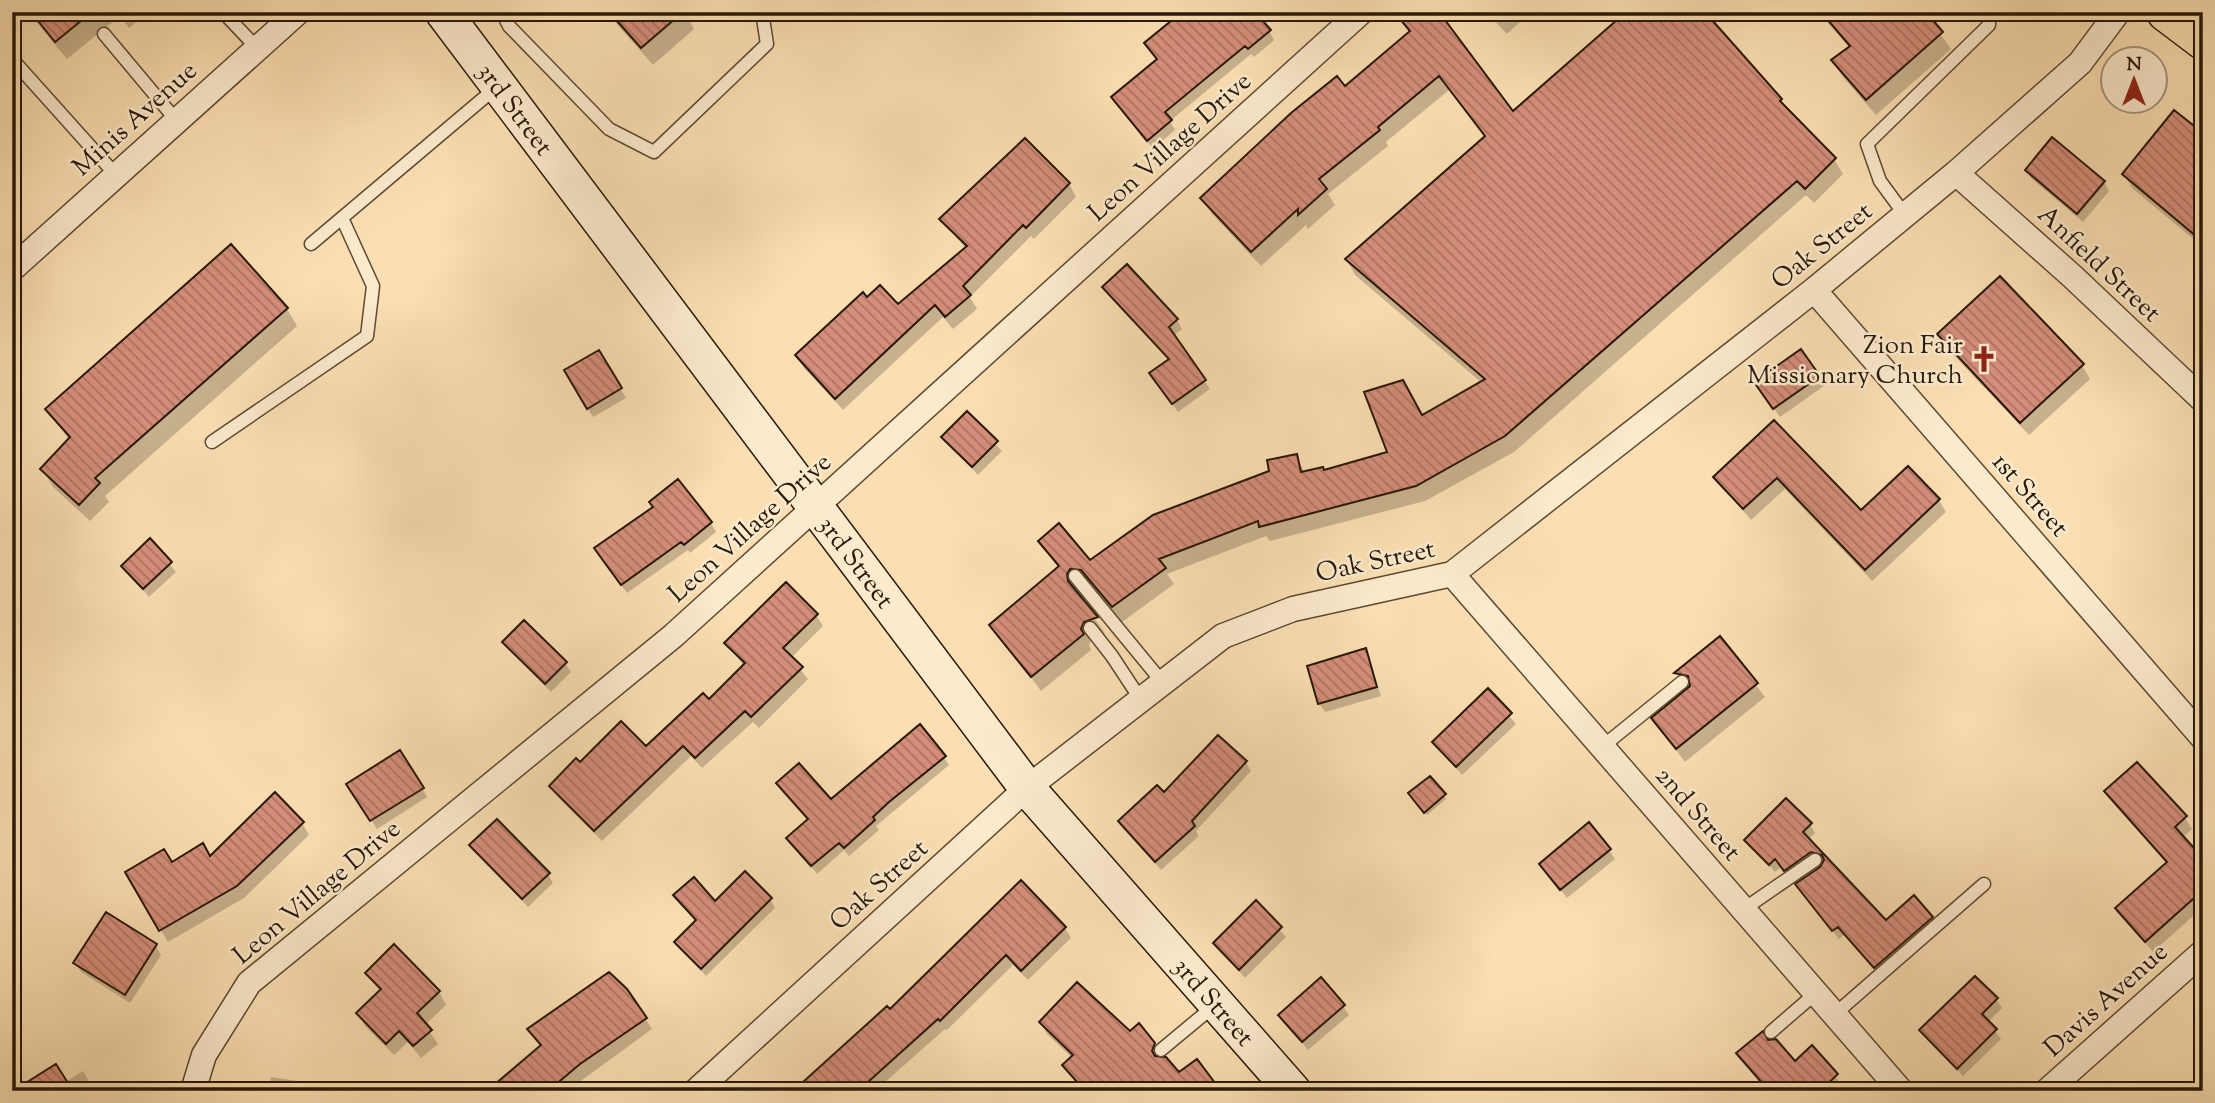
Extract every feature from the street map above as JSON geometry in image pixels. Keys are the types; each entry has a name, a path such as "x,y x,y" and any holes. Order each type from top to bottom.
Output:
{"highway":[{"path":"2166,12 2203,40"}],"street":[{"name":"Minis Avenue","path":"12,269 298,12"},
{"name":"3rd Street","path":"443,12 1027,788 1293,1091"},
{"name":"Leon Village Drive","path":"193,1091 204,1055 249,983 673,636 1361,12"},
{"name":"Oak Street","path":"696,1091 1027,788 1223,636 1293,608 1452,574 1814,290 1956,173 2080,63 2118,12"},
{"name":"Anfield Street","path":"1956,173 2073,276 2203,400"},
{"name":"1st Street","path":"1814,290 2203,738"},
{"name":"2nd Street","path":"1452,574 1901,1091"},
{"name":"Davis Avenue","path":"2047,1091 2203,952"}],"lane":[{"path":"223,12 257,48"},
{"path":"502,12 509,26 609,130 654,152 767,44 762,12"},
{"path":"1905,215 1881,181 1867,144 1989,25 1989,12"},
{"path":"104,34 176,120"},
{"path":"12,59 115,174"},
{"path":"311,244 498,85"},
{"path":"212,442 367,336 373,286 342,218"},
{"path":"1075,576 1163,683"},
{"path":"1090,628 1141,700"},
{"path":"1602,747 1682,682"},
{"path":"1744,909 1815,860"},
{"path":"1835,1014 1984,884"},
{"path":"1771,1032 1816,993"},
{"path":"1161,1050 1216,1005"}],"building":[{"path":"31,12 92,12 55,42"},
{"path":"609,12 683,12 641,48"},
{"path":"1182,12 1255,12 1271,30 1248,49 1245,46 1165,112 1172,120 1147,141 1111,97 1157,59 1144,43"},
{"path":"1394,12 1439,12 1513,111 1626,12 1705,12 1782,99 1780,101 1836,158 1805,189 1797,181 1505,436 1416,486 1259,527 1258,521 1159,559 1166,568 1112,607 1081,570 1070,569 1067,574 1068,581 1098,617 1084,622 1081,629 1084,634 1031,677 989,625 1059,566 1038,541 1059,523 1090,560 1153,515 1269,471 1267,460 1297,454 1301,472 1323,467 1324,470 1387,452 1364,392 1403,380 1422,415 1485,379 1345,259 1485,136 1439,76 1378,127 1380,130 1319,179 1327,189 1298,215 1298,209 1251,252 1200,198 1291,113 1337,76 1345,86 1410,31"},
{"path":"1821,12 1926,12 1943,32 1866,100 1831,60 1850,46"},
{"path":"2174,110 2203,133 2203,242 2122,174"},
{"path":"2052,137 2105,181 2077,214 2025,170"},
{"path":"1025,138 1070,183 1026,228 1023,225 963,286 971,295 945,317 935,305 835,399 795,355 863,292 867,297 880,285 898,304 967,246 939,219"},
{"path":"231,244 288,308 95,478 100,483 79,505 40,469 70,437 45,409"},
{"path":"1127,264 1178,319 1169,327 1206,380 1172,404 1149,373 1169,359 1102,287"},
{"path":"2000,276 2084,364 2020,423 1937,334"},
{"path":"1801,349 1820,376 1773,409 1754,382"},
{"path":"599,350 622,388 587,409 564,370"},
{"path":"967,411 998,441 972,467 941,437"},
{"path":"1774,420 1861,510 1908,466 1940,499 1865,570 1777,478 1743,509 1713,477"},
{"path":"678,479 712,522 684,545 681,542 621,585 594,548 653,507 649,502"},
{"path":"150,538 172,562 143,589 121,566"},
{"path":"786,582 818,614 783,648 803,667 751,717 745,711 695,758 683,746 594,831 549,786 576,758 580,762 621,721 646,746 703,693 709,699 745,663 724,643"},
{"path":"524,620 567,662 545,684 502,642"},
{"path":"1720,636 1758,683 1676,749 1651,718 1690,686 1688,676 1674,673"},
{"path":"1366,648 1377,687 1318,704 1307,666"},
{"path":"1488,688 1512,713 1456,767 1432,742"},
{"path":"920,724 946,756 889,802 873,817 875,820 844,848 839,843 811,866 786,838 808,819 776,783 799,763 831,799"},
{"path":"1218,735 1247,761 1192,821 1195,826 1155,862 1118,821 1157,785 1164,792"},
{"path":"400,750 424,788 370,821 346,784"},
{"path":"2137,762 2187,816 2175,827 2203,858 2203,890 2145,942 2115,908 2167,862 2104,791"},
{"path":"1430,776 1446,794 1424,813 1408,793"},
{"path":"275,792 304,822 237,886 159,931 125,872 164,849 172,862 203,843 210,856"},
{"path":"1786,798 1812,823 1803,832 1886,920 1914,895 1933,917 1874,968 1838,927 1832,931 1795,884 1820,867 1824,860 1822,855 1811,852 1784,871 1775,859 1769,865 1744,840"},
{"path":"497,819 550,873 522,899 469,845"},
{"path":"1589,822 1611,849 1560,890 1539,864"},
{"path":"745,871 772,898 701,969 674,942 696,920 673,895 694,877 715,901"},
{"path":"1021,880 1066,927 1021,971 1006,955 940,1021 938,1019 858,1091 793,1091 887,1006 890,1009"},
{"path":"1256,900 1282,927 1239,970 1213,943"},
{"path":"106,912 157,944 125,995 73,963"},
{"path":"394,944 440,991 417,1013 432,1030 413,1046 399,1031 386,1044 356,1013 381,989 365,973"},
{"path":"609,972 627,989 647,1018 580,1064 548,1091 487,1091 541,1045 527,1029"},
{"path":"1975,976 1998,998 1982,1014 1997,1029 1957,1069 1919,1030"},
{"path":"1321,977 1345,1005 1302,1042 1278,1015"},
{"path":"1077,982 1130,1031 1139,1023 1155,1043 1152,1051 1155,1056 1166,1057 1179,1072 1197,1059 1221,1091 1085,1091 1062,1065 1073,1055 1039,1022"},
{"path":"1763,1031 1768,1040 1776,1039 1795,1061 1812,1045 1838,1074 1820,1091 1769,1091 1736,1053"},
{"path":"56,1064 73,1091 13,1091"}],"place":[{"name":"Zion Fair Missionary Church","path":"1984,359"}]}
